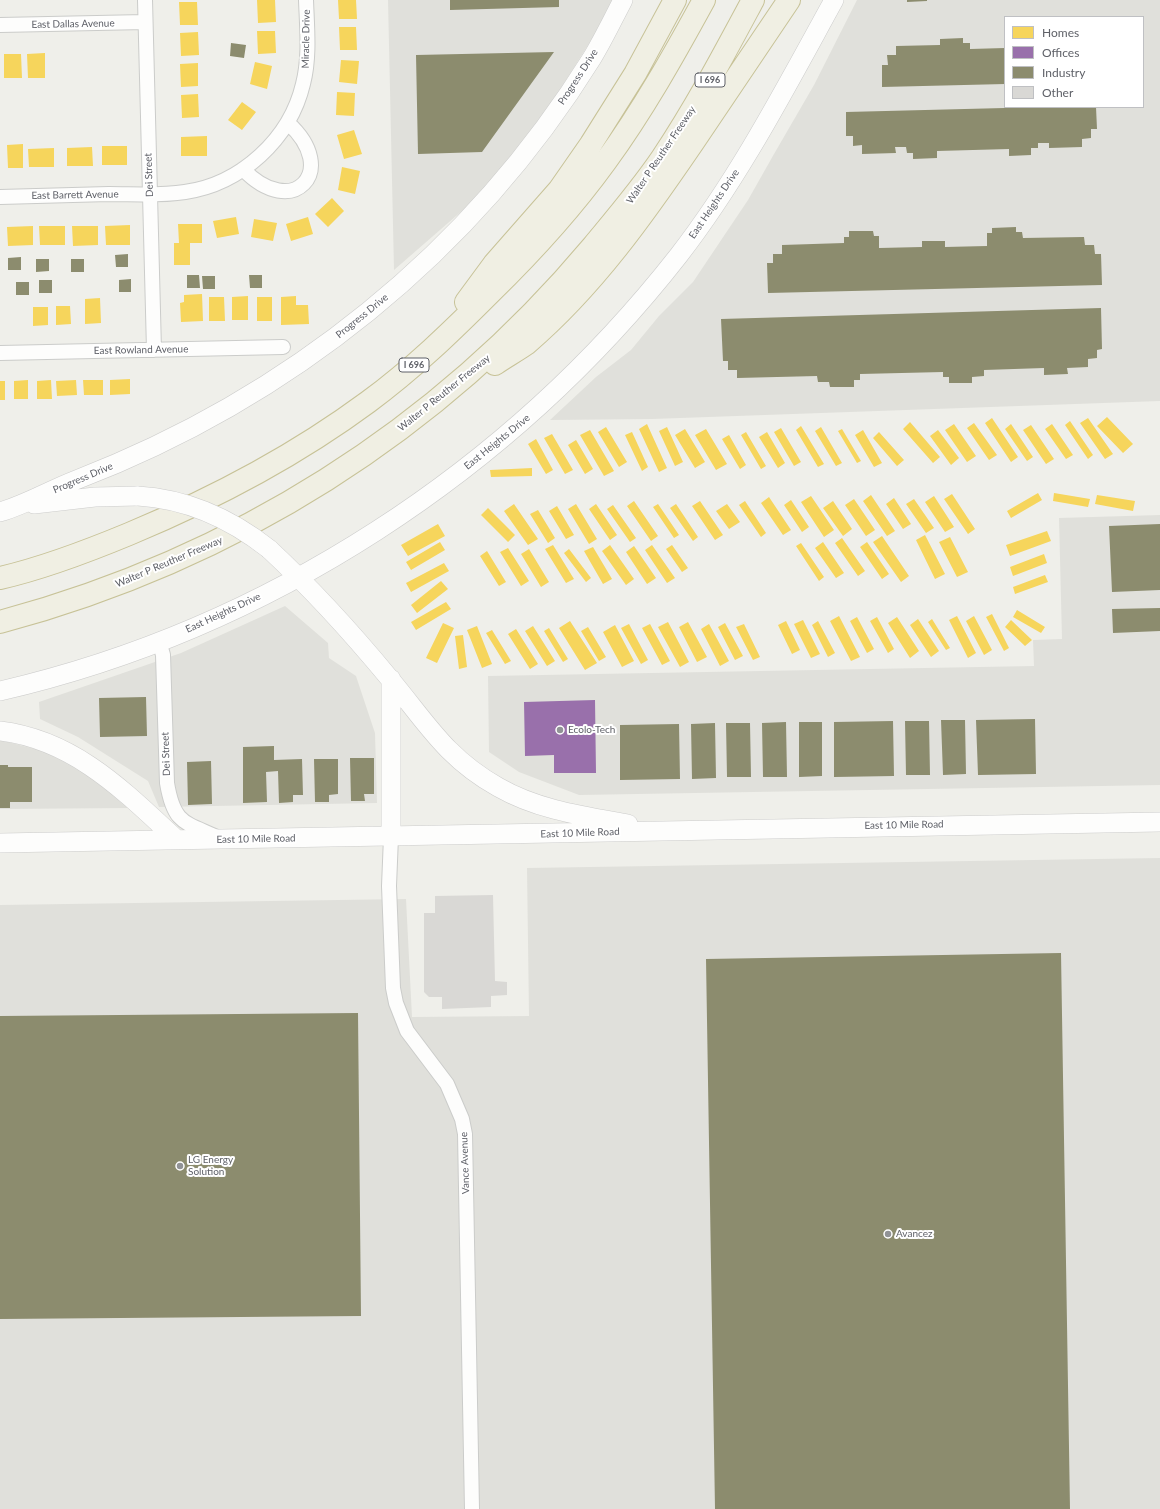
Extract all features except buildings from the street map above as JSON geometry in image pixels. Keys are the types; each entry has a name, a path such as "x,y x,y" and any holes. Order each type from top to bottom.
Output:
{"highway":[{"path":"448,335 464,305 494,264 559,190 591,144 635,74 675,0"},
{"name":"I 696","path":"0,578 102,545 170,517 221,493 280,459 368,403 448,335 527,257 571,206 606,160 673,58 704,0"},
{"name":"Walter P Reuther Freeway","path":"0,622 48,609 102,591 145,574 227,537 334,476 370,451 440,398 479,365 524,322 566,278 626,206 662,158 704,91 753,0"},
{"path":"440,398 524,345 547,324 591,278 654,199 789,0"}],"main road":[{"name":"Progress Drive","path":"0,512 20,506 67,483 141,454 205,422 278,378 364,316 434,254 520,160 592,58 623,0"},
{"name":"East Heights Drive","path":"0,691 48,679 159,641 224,613 299,576 374,534 485,454 548,398 605,341 646,295 680,253 753,146 834,0"},
{"path":"20,506 95,497 138,496 162,499 201,510 238,527 269,549 299,576 391,679 442,744 469,768 498,787 527,801 559,811 663,830"},
{"path":"391,679 391,837"},
{"path":"0,731 49,744 88,764 117,784 177,840"},
{"name":"East 10 Mile Road","path":"0,843 1160,822"}],"street":[{"name":"Dei Street","path":"144,0 154,350"},
{"name":"Miracle Drive","path":"150,194 184,192 201,189 228,178 243,169 265,151 288,123 300,96 306,70 308,56 306,0"},
{"name":"East Dallas Avenue","path":"0,25 145,22"},
{"path":"243,169 254,181 275,191 294,190 306,180 312,167 310,152 304,139 288,123"},
{"name":"East Barrett Avenue","path":"0,197 150,194"},
{"name":"East Rowland Avenue","path":"0,353 283,347"},
{"name":"Dei Street","path":"159,641 164,655 167,783 172,809 185,822 221,839"},
{"name":"Vance Avenue","path":"391,837 389,886 393,988 396,1003 407,1031 447,1084 462,1119 465,1134 472,1509"}],"shaded area":[{"path":"388,0 614,0 597,31 552,102 515,152 471,203 394,270"},
{"path":"857,0 1160,0 1160,401 652,419 550,420 596,377 631,350 659,316 693,282 748,200 814,85"},
{"path":"1160,515 1160,785 579,795 519,772 489,752 488,676 1034,666 1033,640 1062,639 1059,518"},
{"path":"285,606 328,643 329,658 356,676 375,733 377,803 159,807 148,781 78,737 40,719 39,702 181,653"},
{"path":"0,740 47,752 71,763 105,786 130,808 0,809"},
{"path":"1160,858 1160,1509 0,1509 0,905 406,899 412,1017 529,1016 527,868"}],"place":[{"name":"Ecolo-Tech","path":"560,730"},
{"name":"LG Energy Solution","path":"180,1166"},
{"name":"Avancez","path":"888,1234"}]}
